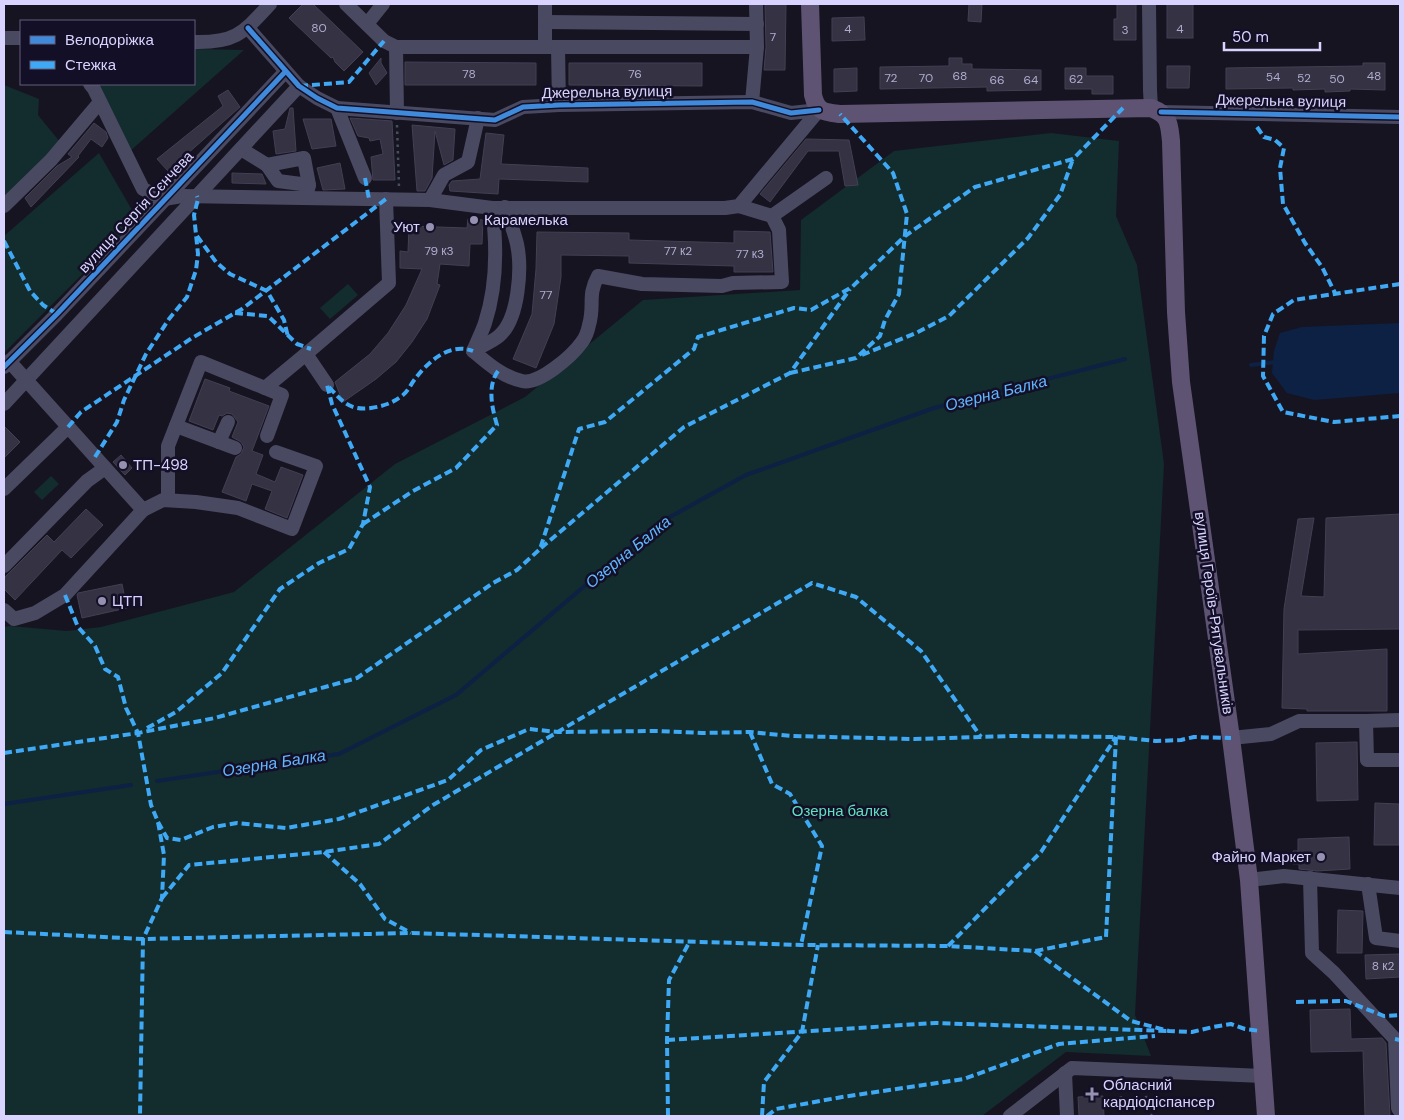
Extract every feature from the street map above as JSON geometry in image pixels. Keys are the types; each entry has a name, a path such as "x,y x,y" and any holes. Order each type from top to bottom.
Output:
{"main road":[{"path":"810,4 813,95 819,110"},
{"name":"Джерельна вулиця","path":"819,110 840,114 1156,110"},
{"name":"вулиця Героїв-Рятувальників","path":"1156,110 1169,121 1176,312 1181,382 1249,880 1266,1116"}],"street":[{"path":"195,42 214,43 231,39 248,28 270,4"},
{"path":"346,4 384,41 396,47 757,46"},
{"path":"367,24 384,4"},
{"path":"546,4 545,22 552,47 559,105"},
{"path":"752,102 757,46 756,4"},
{"path":"1149,4 1150,90 1156,110"},
{"path":"545,22 757,24"},
{"name":"Джерельна вулиця","path":"248,28 299,86 337,108 495,120 523,107 559,105 752,102 791,113 819,110"},
{"path":"4,38 20,38"},
{"path":"396,47 397,113"},
{"name":"вулиця Сергія Сєнчева","path":"6,364 57,314 285,72"},
{"path":"91,85 143,189 164,199 182,196 308,191 393,200 430,200 498,207 725,208 739,206 772,216 779,230 782,282 733,283 722,286 642,284 598,276 592,288 590,324 583,341 562,362 539,378 522,381 498,371 473,351"},
{"path":"4,404 299,86"},
{"path":"4,206 51,160 100,102"},
{"path":"337,108 365,178"},
{"path":"739,206 819,110"},
{"name":"Джерельна вулиця","path":"1156,110 1400,117"},
{"path":"430,200 444,175 468,162 478,118"},
{"path":"241,150 267,164 278,181 308,191"},
{"path":"267,164 304,158 308,191"},
{"path":"772,216 826,178"},
{"path":"265,388 389,283 393,200"},
{"path":"473,351 485,322 495,274 495,230 498,207"},
{"path":"473,351 499,336 509,324 515,303 519,275 517,245 498,207"},
{"path":"306,354 327,385"},
{"path":"168,500 168,446 202,362 282,395 268,436"},
{"path":"6,364 26,381 143,510"},
{"path":"219,442 228,422"},
{"path":"176,426 235,448"},
{"path":"4,489 68,427"},
{"path":"87,481 89,450"},
{"path":"4,610 14,619 35,613 65,595 143,510 168,500 238,508 292,529 316,466 276,452"},
{"path":"4,566 87,481 105,468"},
{"path":"1231,738 1271,734 1299,722 1400,720"},
{"path":"1366,721 1367,760 1400,760"},
{"path":"1249,880 1284,876 1400,888"},
{"path":"1310,878 1312,953 1395,1039 1398,1108 1400,1111"},
{"path":"1368,884 1376,938 1400,941"},
{"path":"1010,1116 1072,1068 1263,1076"},
{"path":"1065,1073 1067,1116"}],"path":[{"path":"393,200 397,113"},
{"path":"1119,1070 1122,1116"},
{"path":"1144,1071 1147,1109 1152,1116"}],"green space":[{"path":"195,49 244,50 129,152 95,85 195,85"},
{"path":"4,85 39,99 38,115 60,142 4,199"},
{"name":"Озерна балка","path":"1051,133 1119,141 1116,216 1137,265 1164,464 1135,1015 1151,1056 1066,1052 982,1116 4,1116 4,627 67,631 101,627 234,592 395,464 525,397 643,300 800,290 801,220 894,151"},
{"path":"99,153 132,210 139,217 4,353 4,236"},
{"path":"348,284 358,295 330,319 320,308"},
{"path":"51,476 59,484 42,500 34,492"}],"water":[{"path":"1400,323 1400,393 1314,400 1287,393 1272,373 1274,351 1280,333 1302,327"}],"building":[{"path":"303,4 313,4 363,52 344,71 335,62 333,57 331,58 289,18"},
{"path":"765,4 786,4 785,70 764,70 766,47"},
{"path":"969,4 982,4 981,22 968,21"},
{"path":"1117,4 1136,4 1136,40 1114,40 1114,19 1117,19"},
{"path":"1167,4 1193,4 1193,38 1167,38"},
{"path":"864,17 865,40 832,41 832,18"},
{"path":"381,58 381,63 387,73 376,85 369,73"},
{"path":"949,58 962,58 962,64 972,64 972,69 1041,70 1041,90 987,91 987,87 880,89 880,67 949,66"},
{"path":"405,62 536,63 536,85 405,85"},
{"path":"569,63 702,63 702,86 569,85"},
{"path":"1363,63 1385,63 1385,90 1350,89 1350,91 1325,92 1325,89 1293,90 1293,88 1226,89 1226,68 1363,66"},
{"path":"1167,66 1190,66 1189,88 1167,88"},
{"path":"857,68 857,91 834,92 834,69"},
{"path":"1065,68 1086,68 1086,76 1113,76 1113,94 1092,94 1092,89 1065,89"},
{"path":"228,90 240,107 168,171 157,159 223,106 218,96"},
{"path":"290,108 293,108 296,151 276,154 273,131 285,129"},
{"path":"350,118 392,121 395,180 373,180 371,157 383,154 380,139 370,141 369,138 358,136"},
{"path":"303,119 331,119 336,146 312,149"},
{"path":"94,123 106,132 108,138 102,147 91,139 79,157 31,207 25,198 57,166 72,157 68,154"},
{"path":"412,125 455,129 453,160 444,165 435,131 432,178 425,191 417,191"},
{"path":"486,133 504,135 501,164 588,168 588,182 499,179 498,194 450,191 449,185 452,181 480,179"},
{"path":"806,139 849,140 858,185 845,186 839,151 808,151 770,202 760,194"},
{"path":"340,163 345,189 323,190 317,168"},
{"path":"232,173 262,174 266,184 232,183"},
{"path":"468,219 483,220 482,244 470,244 469,266 440,264 437,284 440,285 427,319 412,342 396,362 376,379 343,402 335,382 370,354 388,333 406,305 422,269 400,268 400,251 408,252 409,226 467,228"},
{"path":"734,231 770,232 773,272 734,272 734,266 629,263 629,256 561,255 561,277 554,324 536,368 513,359 532,314 537,232 629,233 629,240 734,243"},
{"path":"205,379 230,388 229,391 269,406 252,451 263,455 256,474 275,482 281,467 303,475 287,518 265,509 272,491 252,484 246,501 222,492 236,457 241,454 244,447 241,442 232,437 238,422 232,414 219,415 213,430 189,421"},
{"path":"4,426 20,442 4,458"},
{"name":"ТП-498","path":"121,455 132,468 125,475 113,462"},
{"path":"86,509 103,525 71,558 62,550 15,600 4,589 4,578 47,535 54,542"},
{"path":"1400,514 1400,629 1298,630 1298,654 1387,649 1387,711 1307,711 1307,709 1282,708 1284,609 1298,519 1314,518 1301,596 1324,597 1326,518"},
{"name":"ЦТП","path":"122,584 127,608 82,618 78,593"},
{"path":"1357,742 1358,800 1317,801 1316,743"},
{"path":"1375,803 1399,804 1399,845 1374,845"},
{"name":"Файно Маркет","path":"1349,837 1350,869 1317,871 1299,869 1299,864 1293,864 1293,851 1298,851 1298,839"},
{"path":"1338,910 1363,911 1362,953 1337,953"},
{"path":"1400,954 1400,977 1366,979 1365,955"},
{"path":"1350,1009 1351,1039 1382,1038 1386,1043 1390,1116 1365,1116 1363,1051 1311,1052 1310,1010"},
{"path":"1103,1096 1104,1116 1079,1116 1078,1097"}],"waterway":[{"name":"Озерна Балка","path":"157,781 339,754 456,695 659,523 746,475 934,408 1125,359"},
{"name":"Озерна Балка","path":"1251,365 1276,362"},
{"name":"Озерна Балка","path":"4,804 131,785"}],"marked path":[{"path":"300,86 349,82 384,41"},
{"path":"4,753 138,733 215,718 357,678 493,583 517,570 540,549 579,429 605,422 694,349 698,337 794,308 811,310 852,287 905,236 975,187 1073,159 1123,108"},
{"path":"790,373 856,358 880,336 885,320 899,294 907,214 893,173 840,114"},
{"path":"1257,127 1264,137 1275,140 1284,148 1280,168 1283,204 1305,243 1322,267 1335,293"},
{"path":"862,355 916,333 949,316 1028,238 1060,195 1073,159"},
{"path":"365,178 369,199"},
{"path":"95,457 117,422 124,400 146,354 169,319 187,297 196,270 198,254 194,215 197,196"},
{"path":"68,427 81,412 192,338 242,309 386,199"},
{"path":"197,236 216,262 230,274 267,291 284,320 288,337"},
{"path":"4,241 30,291 43,305 57,314"},
{"path":"1400,284 1294,300 1273,314 1264,336 1263,376 1283,412 1334,422 1400,416"},
{"path":"541,548 684,427 790,373 850,289"},
{"path":"235,313 268,316 297,344 311,349"},
{"path":"329,387 342,401 351,406 363,409 380,406 392,402 403,395 426,366 440,355 456,349 473,351"},
{"path":"363,524 413,491 456,468 497,425 492,404 492,383 498,371"},
{"path":"147,728 176,712 222,673 280,589 319,563 349,549 363,524 370,487 332,404 327,385"},
{"path":"162,898 189,865 324,852 379,844 433,805 812,583 856,597 921,651 981,737"},
{"path":"65,595 78,627 95,646 105,669 118,677 126,708 138,733 151,805 158,822 164,855 162,898 143,939 140,1116"},
{"path":"158,822 167,838 181,840 213,827 237,823 286,828 339,819 448,780 481,750 529,729 558,732 750,732 791,736 914,739 1011,736 1116,737 1156,741 1181,740 1194,737 1231,738"},
{"path":"750,732 772,784 790,794 822,846 801,945"},
{"path":"4,932 143,939 411,933 801,945 948,946 1035,951 1106,937 1116,737"},
{"path":"948,946 1041,852 1116,737"},
{"path":"324,852 360,884 385,919 411,933"},
{"path":"668,1116 667,1040 669,980 690,941"},
{"path":"762,1116 764,1082 802,1032 818,945"},
{"path":"1035,951 1131,1021 1169,1031 1192,1032 1231,1024 1245,1029 1260,1031"},
{"path":"1296,1002 1346,1001 1384,1016 1400,1015"},
{"path":"667,1040 936,1023 1169,1031"},
{"path":"767,1116 776,1109 964,1079 1059,1044 1155,1036"},
{"path":"1395,1039 1400,1040"}],"cycle path":[{"path":"248,28 299,86 337,108 495,120 523,107 559,105 752,102 791,113 819,110"},
{"path":"4,367 57,314 285,72"},
{"path":"1161,112 1400,117"}],"place":[{"name":"Карамелька","path":"474,220"},
{"name":"Уют","path":"430,227"},
{"name":"ТП-498","path":"123,465"},
{"name":"ЦТП","path":"102,601"},
{"name":"Файно Маркет","path":"1321,857"},
{"name":"Обласний кардіодіспансер","path":"1092,1094"}]}
